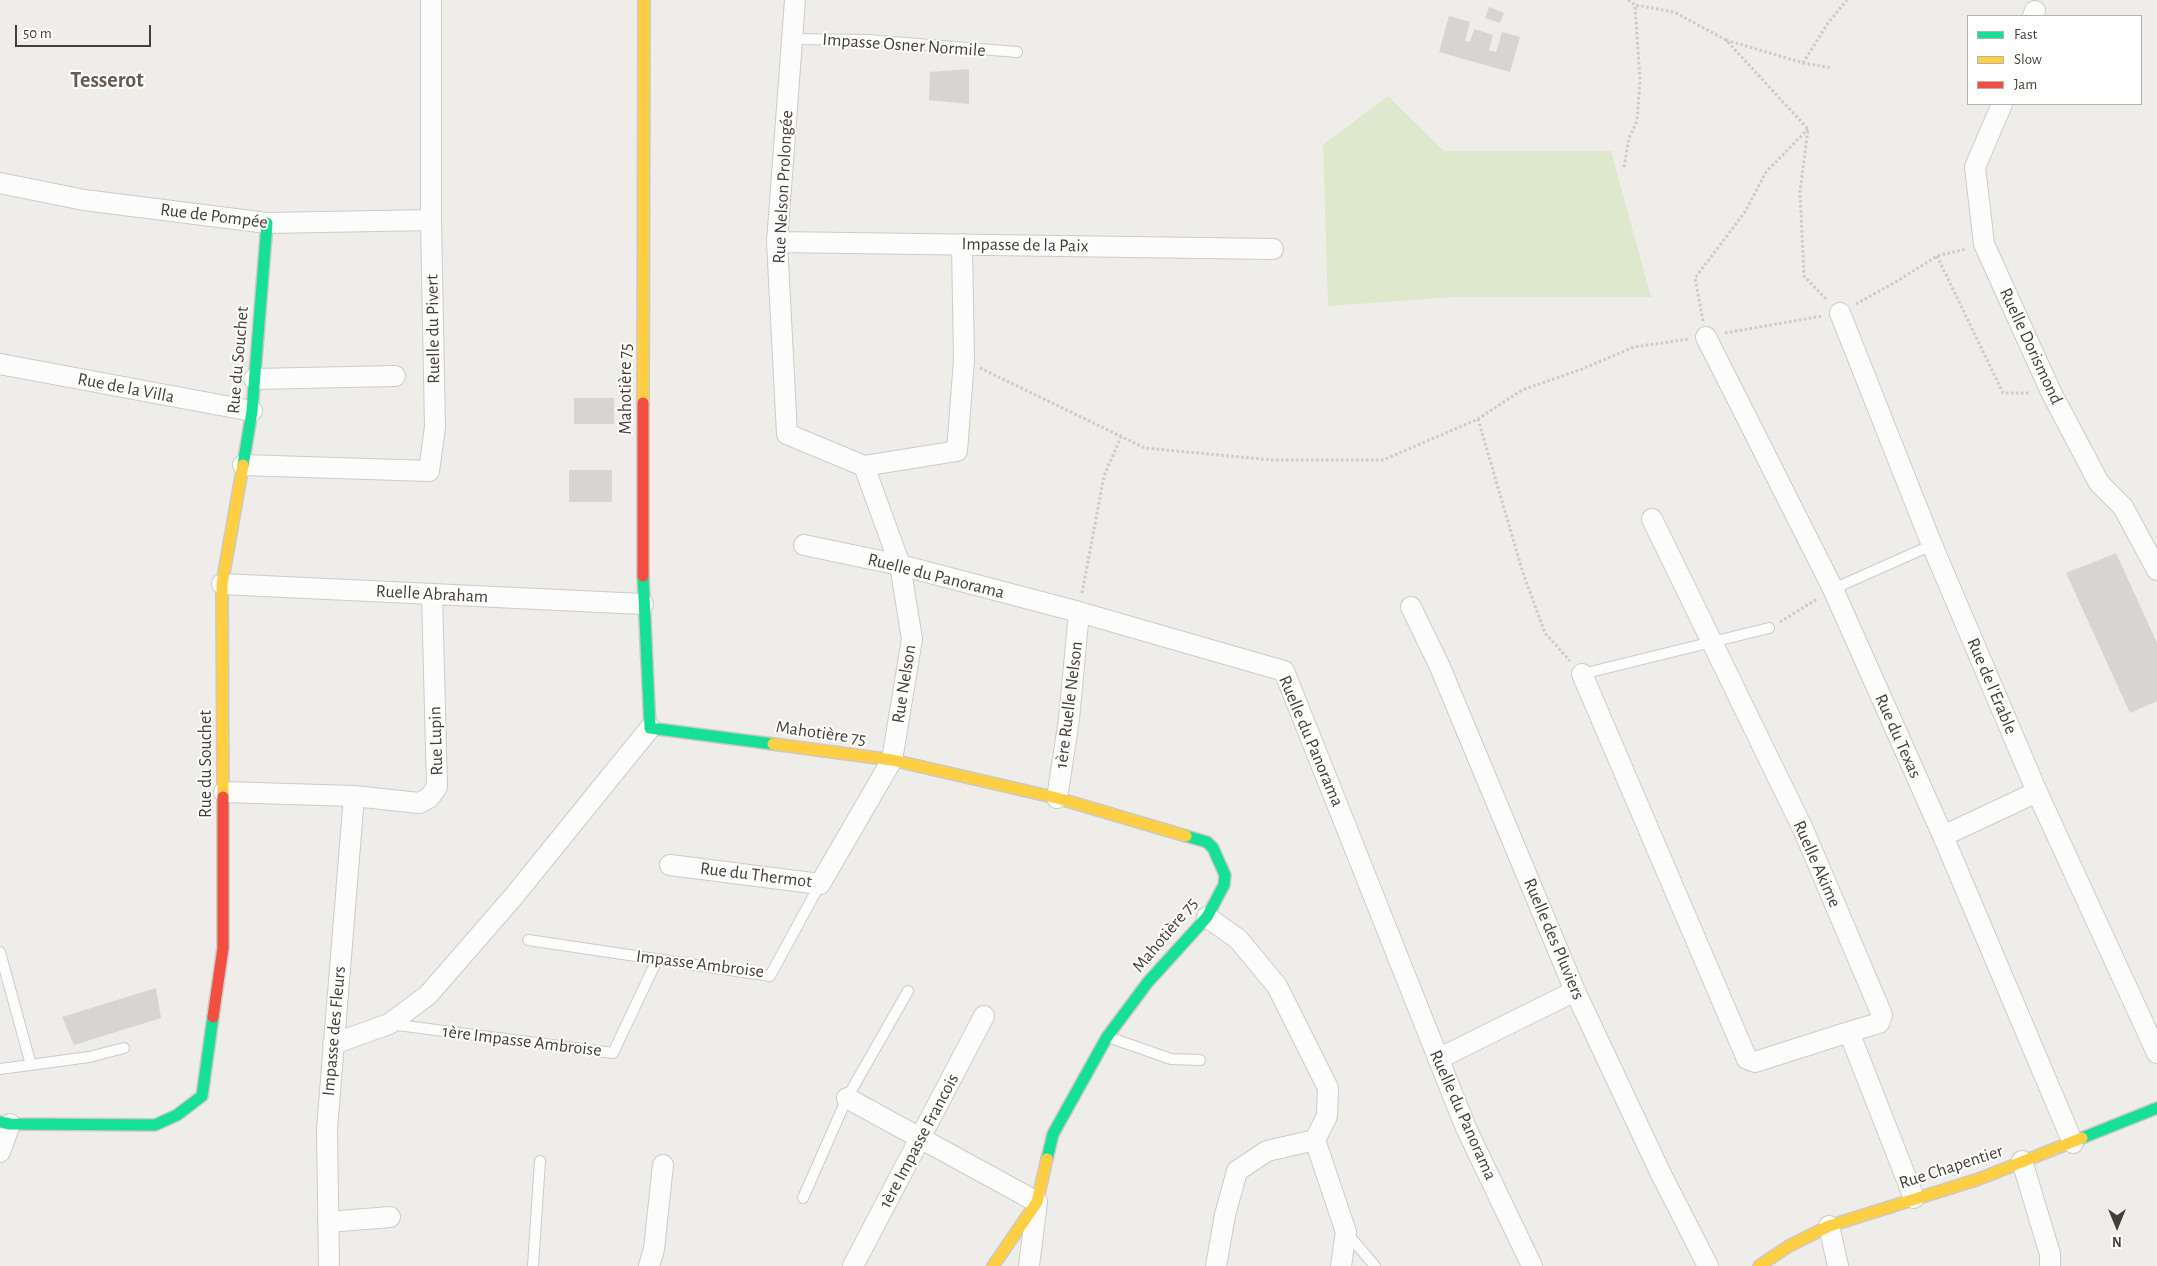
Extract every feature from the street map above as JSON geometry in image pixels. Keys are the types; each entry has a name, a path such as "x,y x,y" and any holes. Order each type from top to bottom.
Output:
{"street":[{"name":"Ruelle du Pivert","path":"243,465 429,471 435,428 431,220 431,0"},
{"name":"Mahotière 75","path":"644,0 643,604 650,728 892,760 1057,798 1207,842 1213,848 1225,875 1224,885 1207,917 1148,982 1107,1037 1053,1134 1037,1202 993,1266"},
{"name":"Rue Nelson Prolongée","path":"795,0 777,242 787,434 864,466"},
{"name":"Ruelle Dorismond","path":"2002,105 1975,167 1984,244 2051,392 2099,483 2123,507 2157,570"},
{"name":"Rue de Pompée","path":"0,183 84,200 267,223 431,220"},
{"name":"Rue du Souchet","path":"5,1123 155,1125 177,1115 202,1096 223,948 222,584 252,412 267,223"},
{"name":"Impasse de la Paix","path":"777,242 1273,249"},
{"path":"864,466 958,451 964,360 962,244"},
{"name":"Rue de l'Erable","path":"1840,313 1932,545 2037,792 2157,1053"},
{"name":"Rue du Texas","path":"1706,337 1833,589 1943,836 2074,1143"},
{"name":"Rue de la Villa","path":"0,364 252,412"},
{"path":"254,379 395,376"},
{"name":"Rue Nelson","path":"864,466 900,565 912,639 892,760"},
{"name":"Ruelle Akime","path":"1652,519 1803,829 1882,1016 1879,1023 1849,1032"},
{"name":"Ruelle du Panorama","path":"804,545 900,565 1079,612 1284,670 1466,1128 1532,1266"},
{"name":"Ruelle Abraham","path":"222,584 643,604"},
{"name":"Rue Lupin","path":"224,792 354,796 419,803 430,798 437,787 432,594"},
{"name":"Ruelle des Pluviers","path":"1411,607 1444,676 1576,991 1660,1172 1708,1266"},
{"name":"1ère Ruelle Nelson","path":"1057,798 1069,719 1079,612"},
{"path":"1582,674 1747,1059 1754,1062 1849,1032 1914,1198"},
{"path":"333,1044 389,1024 428,995 514,896 650,728"},
{"name":"Rue du Thermot","path":"670,865 820,884 892,760"},
{"path":"1943,836 2037,792"},
{"name":"Impasse des Fleurs","path":"329,1266 326,1129 354,796"},
{"path":"1207,917 1238,939 1277,986 1328,1088 1327,1116 1315,1140 1346,1232 1341,1266"},
{"path":"1438,1059 1576,991"},
{"name":"1ère Impasse Francois","path":"853,1266 984,1016"},
{"path":"847,1098 1037,1202 1029,1266"},
{"name":"Rue Chapentier","path":"1759,1266 1789,1246 1829,1226 1979,1179 2074,1143 2157,1108"},
{"path":"0,1152 5,1123"},
{"path":"1216,1266 1225,1215 1237,1170 1268,1152 1315,1140"},
{"path":"2022,1162 2050,1254 2050,1266"},
{"path":"649,1266 654,1249 663,1165"},
{"path":"328,1222 390,1217"},
{"path":"1829,1226 1838,1266"}],"lane":[{"name":"Impasse Osner Normile","path":"792,39 868,40 1017,52"},
{"path":"1833,589 1932,545"},
{"path":"1582,674 1769,628"},
{"name":"Impasse Ambroise","path":"528,940 770,976 820,884"},
{"path":"0,952 31,1065"},
{"name":"1ère Impasse Ambroise","path":"389,1024 613,1053 657,960"},
{"path":"803,1198 847,1098 908,991"},
{"path":"1107,1037 1171,1059 1200,1060"},
{"path":"0,1069 89,1056 124,1048"},
{"path":"533,1266 540,1161"},
{"path":"1346,1232 1375,1266"}],"path":[{"path":"1628,0 1635,6 1674,12 1726,40 1803,63 1832,68"},
{"path":"1803,63 1828,23 1847,0"},
{"path":"1624,167 1629,138 1637,121 1640,80 1635,6"},
{"path":"1726,40 1808,129"},
{"path":"1808,129 1800,191 1804,276 1840,313"},
{"path":"1706,337 1695,278 1745,212 1766,172 1808,129"},
{"path":"964,360 1145,448 1272,460 1383,460 1478,419 1522,390 1582,369 1634,347 1706,337 1840,313 1894,283 1936,256 1984,244"},
{"path":"1936,256 2002,393 2051,392"},
{"path":"1478,419 1523,574 1545,633 1582,674"},
{"path":"1079,612 1104,476 1121,437"},
{"path":"1769,628 1833,589"}],"green space":[{"path":"1388,96 1444,151 1611,151 1651,297 1454,297 1328,306 1323,145"}],"building":[{"path":"1489,7 1504,13 1500,23 1485,18"},
{"path":"1449,16 1470,22 1465,41 1470,42 1474,29 1493,35 1489,50 1496,52 1502,32 1520,37 1510,72 1439,52"},
{"path":"969,69 969,104 929,100 930,72"},
{"path":"574,398 614,398 614,424 574,424"},
{"path":"569,470 612,470 612,502 569,502"},
{"path":"2116,553 2157,643 2157,701 2130,713 2066,573"},
{"path":"156,988 161,1018 74,1045 62,1017"}],"traffic: fast":[{"path":"243,465 252,411 267,223"},
{"path":"643,576 650,728 773,744"},
{"path":"1047,1159 1053,1134 1107,1037 1148,982 1207,917 1224,885 1225,875 1213,848 1207,842 1186,836"},
{"path":"0,1122 10,1124 155,1125 177,1115 202,1096 213,1017"},
{"path":"2082,1138 2157,1108"}],"traffic: slow":[{"path":"643,403 644,0"},
{"path":"223,797 222,584 243,465"},
{"path":"773,744 892,760 1057,798 1186,836"},
{"path":"1759,1266 1789,1246 1829,1226 1979,1179 2082,1138"},
{"path":"993,1266 1037,1202 1047,1159"}],"traffic: jam":[{"path":"643,403 643,576"},
{"path":"213,1017 223,948 223,797"}],"district":[{"name":"Tesserot","path":"107,80"}]}
